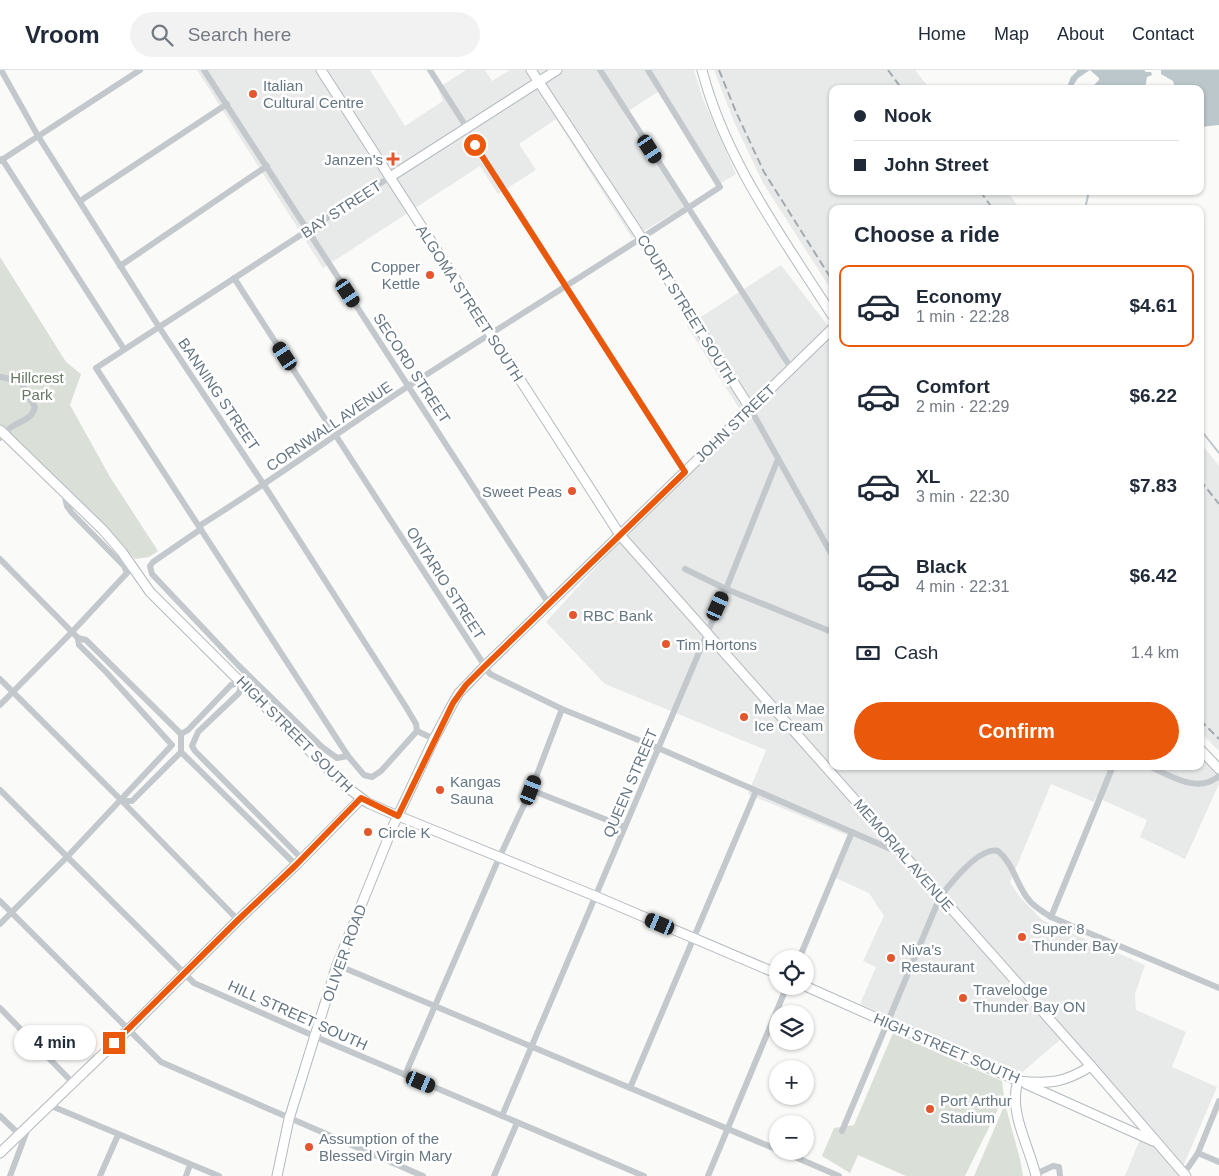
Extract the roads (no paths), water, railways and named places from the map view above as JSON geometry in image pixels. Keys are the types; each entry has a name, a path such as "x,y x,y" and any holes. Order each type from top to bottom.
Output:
{"main road":[{"name":"ALGOMA STREET SOUTH","path":"321,70 620,535"},
{"name":"COURT STREET SOUTH","path":"531,70 641,237 750,408"},
{"name":"BAY STREET","path":"390,177 557,70"},
{"path":"702,70 712,100 739,164 829,310"},
{"name":"JOHN STREET","path":"434,739 460,693 485,666 829,332"},
{"name":"HIGH STREET SOUTH","path":"1,434 103,530 122,552 150,592 344,785 361,798 398,816 595,896 769,970"},
{"name":"MEMORIAL AVENUE","path":"620,535 1092,1066 1184,1175"},
{"name":"OLIVER ROAD","path":"277,1176 289,1119 337,964 398,816 434,739"},
{"path":"1204,753 1219,769"},
{"path":"0,1153 299,862 361,798"},
{"name":"HIGH STREET SOUTH","path":"814,990 1018,1081 1059,1082 1077,1075 1092,1066"},
{"path":"1036,1175 1017,1112 1015,1098 1018,1081 1156,1142"}],"street":[{"name":"BANNING STREET","path":"1,70 38,136 159,327 264,485 416,724 417,731"},
{"path":"124,349 1,160 140,70"},
{"name":"SECORD STREET","path":"204,70 549,604"},
{"path":"430,70 564,286 685,472"},
{"path":"600,70 791,368"},
{"name":"CORNWALL AVENUE","path":"348,756 337,758 322,747 239,666 152,574 150,566 152,562 335,434 720,187 719,182 648,70"},
{"path":"80,201 227,104"},
{"path":"120,266 267,166"},
{"name":"BAY STREET","path":"200,528 96,368 390,177"},
{"name":"ONTARIO STREET","path":"234,278 490,674 562,709 658,748 904,854"},
{"path":"0,377 20,381 35,407 28,419 1,434"},
{"name":"COURT STREET SOUTH","path":"750,408 829,549"},
{"name":"QUEEN STREET","path":"502,1116 726,589 778,459"},
{"path":"0,705 125,576 126,570 72,513 67,506 64,493"},
{"path":"200,528 348,756 364,775 372,777 381,771 417,731 434,739"},
{"path":"0,559 78,638 86,640 181,734"},
{"path":"685,568 726,589 829,631"},
{"path":"0,924 122,801 127,793 172,745 107,672 79,645 78,638"},
{"path":"107,672 113,666"},
{"path":"0,679 238,920"},
{"path":"181,734 188,730 231,685 242,682"},
{"path":"242,682 238,693 198,732 192,746 299,862"},
{"path":"405,1075 498,858 531,790 562,709"},
{"path":"122,801 132,801 178,754 181,734"},
{"path":"178,754 299,862"},
{"path":"1051,917 1111,770"},
{"path":"1159,770 1195,784 1207,783 1219,776"},
{"name":"HILL STREET SOUTH","path":"0,790 194,984 644,1176"},
{"path":"531,790 625,827"},
{"path":"630,1088 756,791"},
{"path":"803,950 852,832"},
{"path":"842,1131 940,897 955,878 989,851 998,851 1009,863 1029,901 1051,917 1219,988"},
{"path":"0,901 161,1062 423,1176"},
{"path":"337,964 769,1146"},
{"path":"708,1176 783,995"},
{"path":"0,1008 73,1083"},
{"path":"1184,1175 1198,1153 1219,1101"},
{"path":"49,1105 219,1176"},
{"path":"0,1116 19,1134"},
{"path":"494,1176 517,1123"},
{"path":"10,1176 29,1124"},
{"path":"100,1176 118,1135"},
{"path":"1198,1153 1219,1162"},
{"path":"802,1160 839,1176"},
{"path":"186,1176 190,1164"},
{"path":"1036,1175 1046,1168 1053,1166 1059,1168 1060,1176"}],"waterway":[{"path":"1086,205 1088,195"},
{"path":"1204,434 1219,453"}],"railway":[{"path":"719,70 764,172 829,275"},
{"path":"888,70 899,85"},
{"path":"983,195 990,205"},
{"path":"1204,485 1219,504"},
{"path":"1204,724 1219,739"}],"place":[{"name":"Italian Cultural Centre","path":"253,94"},
{"name":"Janzen's","path":"393,159"},
{"name":"Copper Kettle","path":"430,275"},
{"name":"Sweet Peas","path":"572,491"},
{"name":"RBC Bank","path":"573,615"},
{"name":"Tim Hortons","path":"666,644"},
{"name":"Merla Mae Ice Cream","path":"744,717"},
{"name":"Kangas Sauna","path":"440,790"},
{"name":"Circle K","path":"368,832"},
{"name":"Super 8 Thunder Bay","path":"1022,937"},
{"name":"Niva’s Restaurant","path":"891,958"},
{"name":"Travelodge Thunder Bay ON","path":"963,998"},
{"name":"Port Arthur Stadium","path":"930,1109"},
{"name":"Assumption of the Blessed Virgin Mary","path":"309,1147"}],"park label":[{"name":"Hillcrest Park","path":"37,386"}]}
